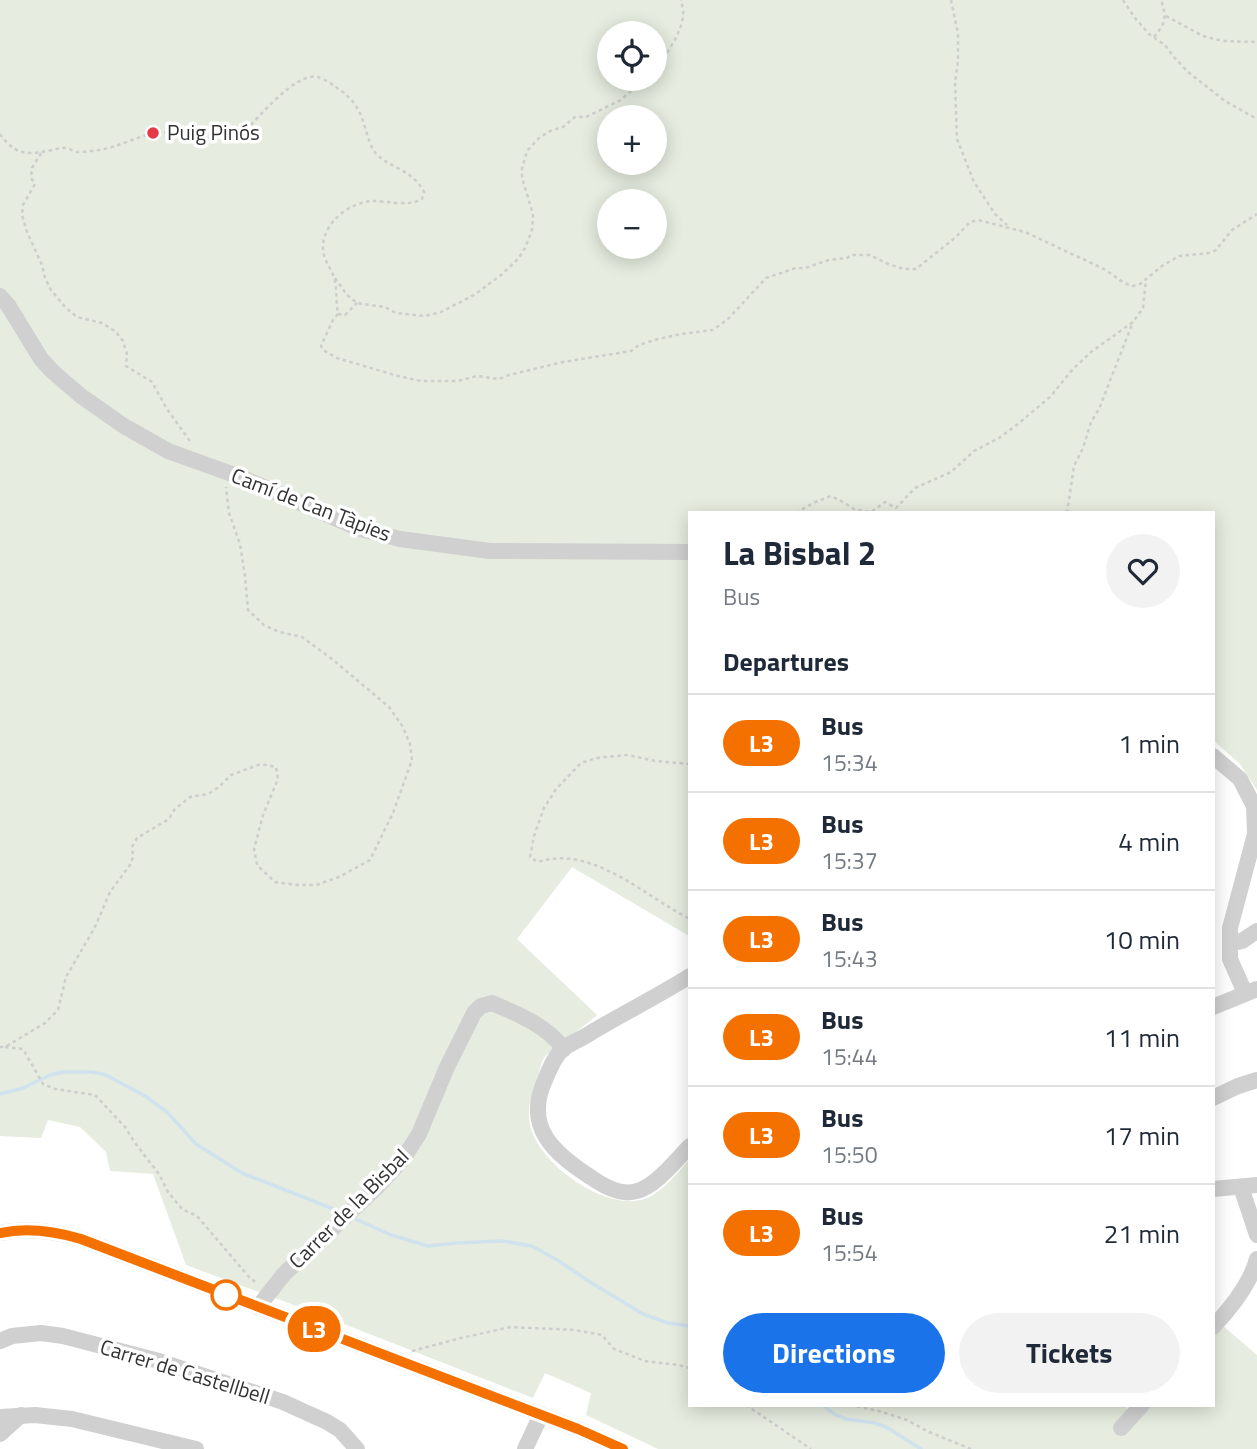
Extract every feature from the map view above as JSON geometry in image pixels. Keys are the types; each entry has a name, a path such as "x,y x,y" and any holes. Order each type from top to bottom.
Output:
{"street":[{"name":"Camí de Can Tàpies","path":"0,296 41,359 66,384 124,426 183,457 226,471 360,529 400,540 489,551 688,552"},
{"path":"1215,759 1240,779 1248,793 1254,806 1255,834 1230,928 1230,959 1251,991 1215,1006"},
{"path":"1230,943 1242,941 1257,931"},
{"path":"688,977 564,1049 543,1083 537,1110 544,1135 558,1153 578,1169 615,1190 629,1193 640,1191 663,1174 688,1148"},
{"name":"Carrer de la Bisbal","path":"258,1307 284,1274 375,1189 403,1158 419,1134 468,1023 481,1006 492,1003 529,1020 555,1037 564,1049"},
{"path":"1215,1097 1257,1080"},
{"path":"1215,1189 1249,1186 1257,1235"},
{"path":"0,1233 29,1230 63,1234 103,1247 623,1449"},
{"path":"1215,1325 1242,1290 1257,1259"},
{"name":"Carrer de Castellbell","path":"0,1341 12,1336 41,1333 97,1344 159,1361 283,1402 340,1430 357,1449"},
{"path":"1121,1428 1140,1407"},
{"path":"0,1434 21,1415"},
{"path":"525,1449 541,1415"},
{"path":"0,1416 51,1416 72,1419 196,1449"}],"path":[{"path":"667,51 683,16 681,0"},
{"path":"951,0 958,34 955,83 957,139 974,181 995,214 1009,227"},
{"path":"1123,0 1135,18 1166,45 1188,72 1225,101 1257,119"},
{"path":"1154,37 1163,26 1166,16 1161,0"},
{"path":"1166,16 1203,36 1223,41 1257,42"},
{"path":"0,134 8,146 16,151 41,153 63,148 75,152 104,149 157,132 199,139 245,131 289,88 310,77 317,77 352,100 364,119 364,127 374,150 416,179 424,192 422,199 416,203 373,201 345,210 330,227 325,238 323,250 326,260 347,295 357,303 385,307 396,313 425,316 458,304 488,286 518,259 525,248 532,230 533,214 522,178 527,151 550,131 563,127 575,117 586,117 621,100 631,91"},
{"path":"41,153 32,168 31,178 35,184 23,205 22,215 51,290 77,317 102,323 116,332 123,341 127,354 126,366 152,382 167,409 195,446"},
{"path":"335,278 338,314 321,346 323,350 337,358 421,381 458,381 477,376 499,379 563,362 631,351 639,345 658,339 713,330 728,319 766,278 796,268 806,268 851,255 870,255 898,268 916,269 956,237 970,222 978,220 1025,232 1085,259 1133,286 1140,285 1162,266 1179,256 1216,250 1232,230 1257,214"},
{"path":"1067,511 1074,466 1133,322 1143,308 1146,280"},
{"path":"338,314 345,315 357,303"},
{"path":"872,511 885,502 896,508 915,488 951,472 974,451 999,438 1050,397 1091,352 1133,322"},
{"path":"5,1047 45,1023 58,1010 66,977 95,927 110,892 130,866 132,847 137,838 169,819 174,810 190,797 208,794 231,775 254,766 261,764 276,767 278,779 263,814 254,849 257,865 275,881 297,885 316,885 340,877 370,860 393,813 412,760 410,744 403,727 389,707 303,637 279,632 264,625 248,610 240,544 229,513 226,471"},
{"path":"799,511 831,496 854,509 865,511"},
{"path":"688,764 628,755 596,758 581,763 556,789 544,808 530,857 538,862 565,858 597,865 688,918"},
{"path":"0,1047 23,1049 43,1084 55,1089 94,1095 125,1127 181,1209 197,1216 249,1277 269,1293"},
{"path":"394,1359 417,1349 511,1327 575,1330 602,1335 614,1349 629,1355 645,1361 688,1368"},
{"path":"749,1407 811,1449"},
{"path":"860,1407 907,1420 971,1449"}],"shaded area":[{"path":"0,0 1257,0 1257,790 1240,764 1215,742 1215,511 688,511 688,935 572,867 517,939 597,1015 542,1061 531,1098 529,1118 535,1140 545,1154 558,1168 591,1190 625,1201 641,1200 655,1194 688,1161 688,1407 1126,1407 1138,1421 1150,1407 1215,1407 1215,1333 1222,1325 1257,1355 1257,1449 658,1449 586,1415 591,1393 545,1373 533,1398 186,1265 153,1174 110,1171 106,1152 80,1127 48,1120 41,1138 0,1136"}],"waterway":[{"path":"0,1094 63,1072 106,1075 145,1096 168,1113 196,1144 242,1173 341,1212"},
{"path":"351,1217 391,1235 428,1246 503,1241 532,1246 643,1314 668,1323 688,1326"},
{"path":"825,1407 846,1419 875,1423 888,1428 921,1449"}],"bus line":[{"name":"L3","path":"0,1233 47,1231 81,1239 578,1429 623,1449"}],"place":[{"name":"Puig Pinós","path":"153,133"}]}
